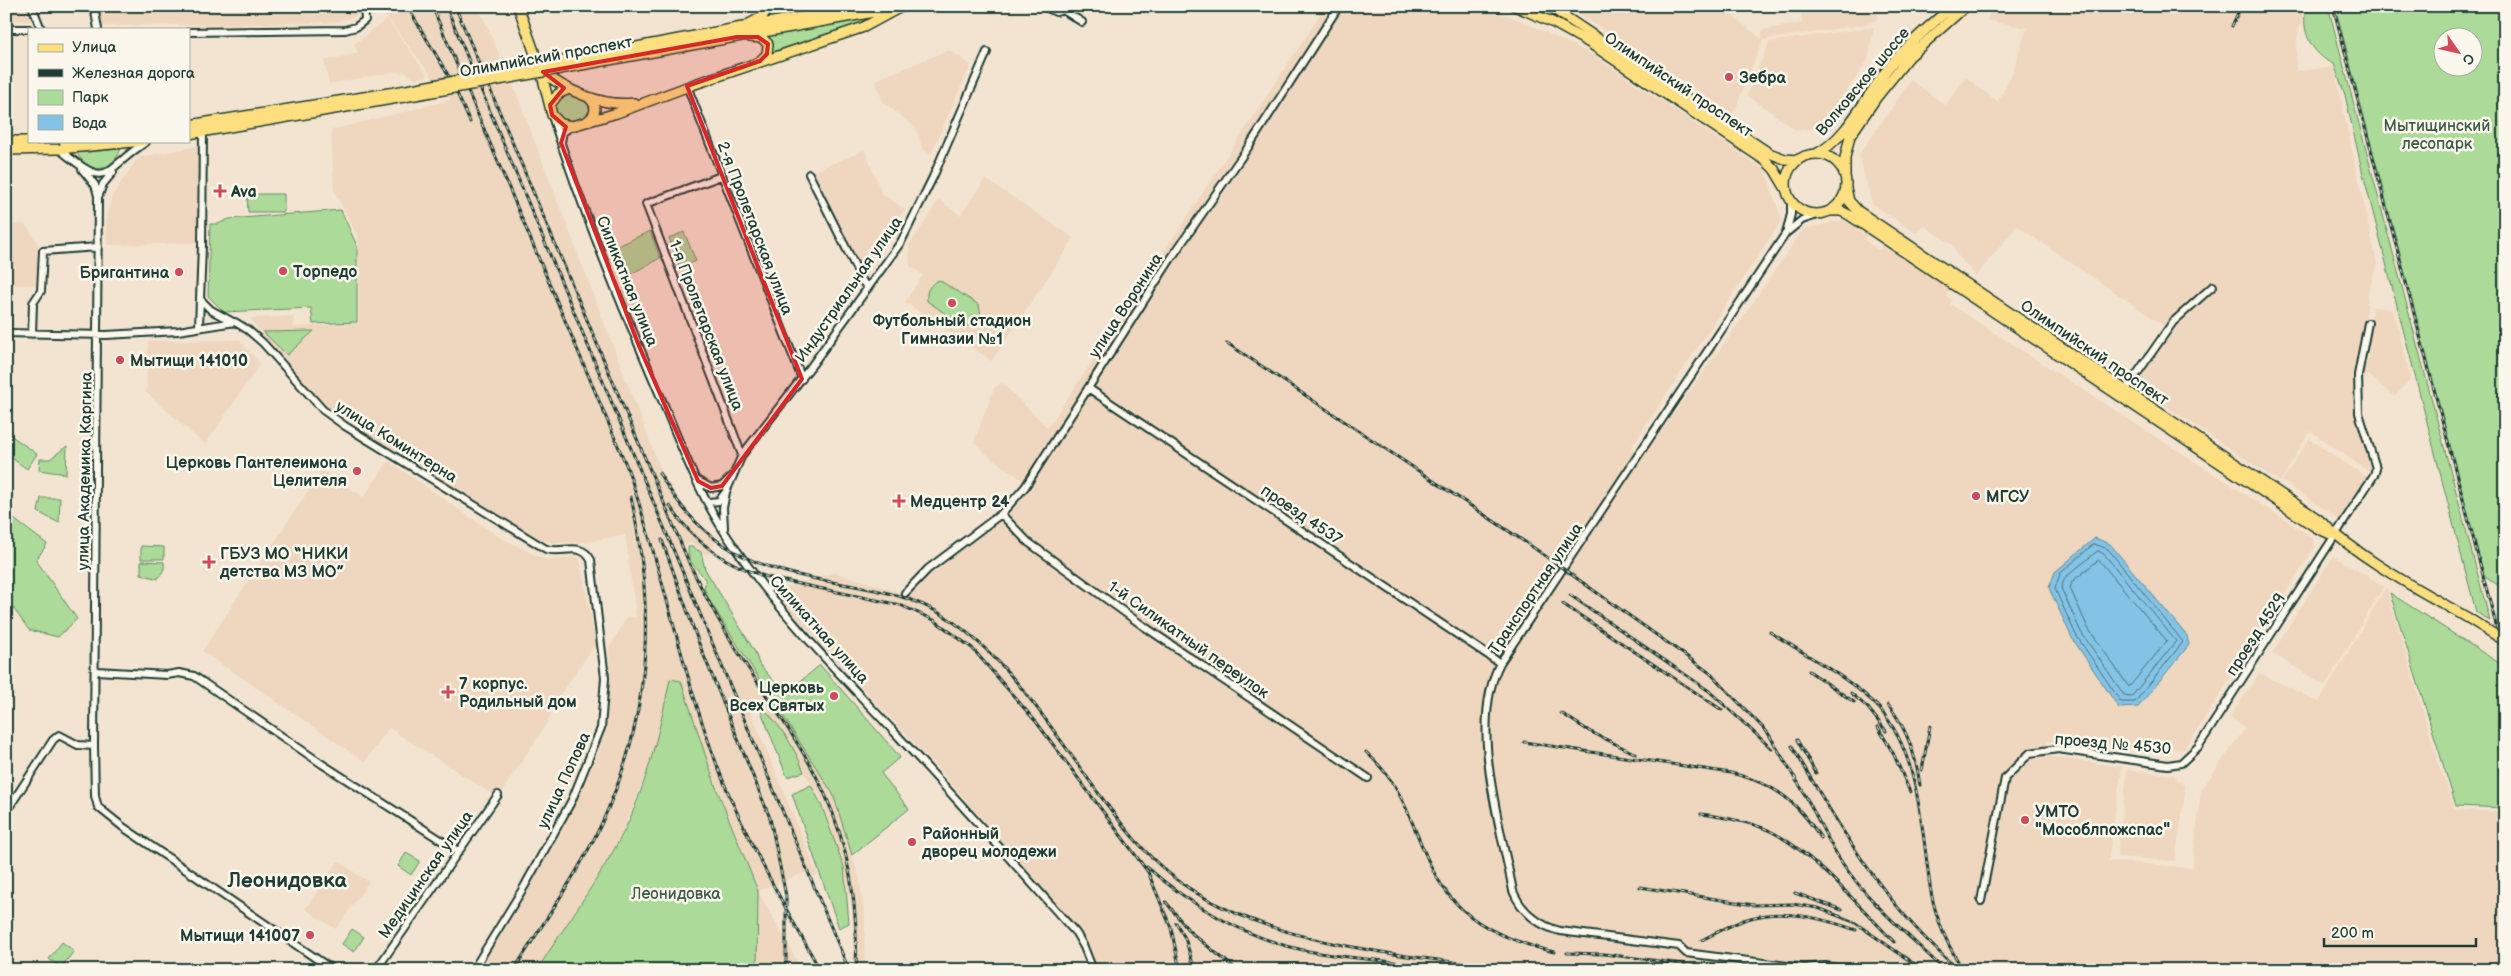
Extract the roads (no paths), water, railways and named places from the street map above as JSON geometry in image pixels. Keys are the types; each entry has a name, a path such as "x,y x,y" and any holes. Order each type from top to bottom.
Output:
{"main road":[{"path":"518,6 541,71 552,115 561,124 572,126 618,113 687,86 864,27 903,7"},
{"path":"737,33 762,17 769,6"},
{"name":"Олимпийский проспект","path":"190,134 737,33 866,6"},
{"path":"1534,6 1534,12 1538,16"},
{"name":"Олимпийский проспект","path":"1549,6 1769,152 1785,159 1798,160"},
{"name":"Волковское шоссе","path":"1816,154 1840,135 1905,48 1953,6"},
{"name":"Волковское шоссе","path":"1845,175 1845,158 1850,136 1876,98 1908,57 1966,6"},
{"name":"Олимпийский проспект","path":"737,33 903,7"},
{"name":"Олимпийский проспект","path":"1520,7 1588,42 1766,161 1774,169 1786,190"},
{"path":"737,33 758,37 767,42 768,51 760,61"},
{"path":"541,71 569,89 615,104 644,102"},
{"path":"550,105 558,94 569,89"},
{"name":"Олимпийский проспект","path":"190,125 402,94"},
{"path":"583,94 593,102 595,108 592,118 585,123"},
{"path":"6,141 28,140"},
{"path":"6,150 80,142"},
{"path":"67,144 125,142"},
{"path":"1816,154 1832,159 1845,175 1846,188 1840,201 1830,211 1820,214 1803,210 1791,200 1786,190 1788,173 1798,160 1816,154"},
{"name":"Олимпийский проспект","path":"1846,188 1849,200 1858,211 2318,519 2336,537"},
{"name":"Олимпийский проспект","path":"1830,211 1841,211 1849,215 2317,528 2336,537 2398,578 2505,640"}],"street":[{"path":"32,6 41,28"},
{"path":"94,6 98,28"},
{"path":"1043,6 1056,12 1063,10 1082,22"},
{"name":"улица Воронина","path":"905,593 928,570 1001,514 1025,487 1170,260 1249,146 1339,6"},
{"path":"190,32 345,30 356,27 365,20 364,7"},
{"path":"6,29 28,29"},
{"name":"Индустриальная улица","path":"724,531 723,508 726,492 742,455 802,379 868,288 912,222 987,52"},
{"name":"2-я Пролетарская улица","path":"687,86 720,176 802,379"},
{"name":"Силикатная улица","path":"552,115 560,143 612,282 698,481 724,531 762,587 787,616 950,792 1076,933 1093,970"},
{"path":"560,143 563,132 572,126"},
{"path":"198,326 203,132"},
{"path":"67,144 80,167 97,174 105,174 120,164 125,142"},
{"path":"98,196 103,184 120,164 144,142"},
{"path":"67,144 80,167 95,185 98,196"},
{"path":"809,174 863,282 868,288"},
{"name":"1-я Пролетарская улица","path":"720,176 646,204 742,455"},
{"name":"улица Академика Каргина","path":"98,196 99,335 94,746 95,796 98,807 123,827 333,970"},
{"name":"Транспортная улица","path":"1791,200 1792,214 1786,233 1500,663 1494,679 1487,718 1488,759 1513,891 1520,904 1530,915 1553,929 1679,946 1686,953 1804,968 1825,966 1851,970"},
{"name":"Транспортная улица","path":"1786,233 1802,220 1820,214"},
{"path":"32,334 33,303 41,291 43,250 98,247"},
{"path":"2125,391 2174,322 2213,286"},
{"name":"улица Коминтерна","path":"200,298 211,310 248,330 323,410 345,426 546,549 553,551 579,549 587,553"},
{"path":"6,333 99,335 178,331 198,326 232,322"},
{"name":"проезд 4529","path":"2198,748 2336,537 2374,475 2376,468 2359,413 2358,375 2368,323"},
{"name":"проезд 4537","path":"1088,388 1500,663"},
{"name":"Индустриальная улица","path":"698,481 711,488 716,488 722,486 734,473"},
{"path":"709,502 719,501 726,492"},
{"name":"1-й Силикатный переулок","path":"1001,514 1028,542 1142,625 1368,778"},
{"name":"улица Попова","path":"473,970 524,887 572,800 601,728 605,678 591,563 587,553"},
{"path":"96,671 166,675 179,673 194,676 322,764 458,850"},
{"path":"6,812 53,740 59,735 78,744 94,746"},
{"name":"проезд № 4530","path":"1980,901 2005,778 2030,753 2058,750 2168,765 2180,763 2198,748"},
{"name":"Медицинская улица","path":"376,970 498,795"}],"water":[{"path":"2095,538 2110,544 2187,636 2189,645 2138,707 2119,708 2072,638 2049,588 2055,572"}],"railway":[{"path":"407,6 451,80 470,122"},
{"path":"432,6 627,467 640,506 695,701 722,778 756,851 820,970"},
{"path":"446,6 849,970"},
{"path":"455,6 690,565 743,661 800,747 814,772 835,819 843,843 853,893 856,970"},
{"path":"2232,26 2241,6"},
{"path":"2333,6 2505,659"},
{"path":"1227,343 1534,548 1710,673 1768,733 1797,782"},
{"path":"659,473 695,522 715,539 736,552 759,563 784,571 909,599 934,610 969,634 991,654 1030,699 1108,806 1144,850 1176,879 1212,902 1251,920 1294,934 1384,953 1516,970"},
{"path":"514,970 588,851 608,809 623,770 633,732 641,693 645,655 645,616 643,577 631,497"},
{"path":"670,506 680,520 702,543 715,553 743,568 775,579 900,605 934,620 972,648 1037,723 1148,872 1171,928 1180,970"},
{"path":"662,540 698,641 770,818 786,896 786,970"},
{"path":"1570,595 1709,691 1772,749"},
{"path":"1563,604 1722,710"},
{"path":"1770,632 1827,667 1869,698 1893,727 1911,769 1921,816 1930,885"},
{"path":"1809,671 1854,702"},
{"path":"1851,693 1868,708 1886,731"},
{"path":"1888,705 1895,714 1910,743 1920,785"},
{"path":"1561,713 1589,731 1636,754"},
{"path":"1922,770 1930,726"},
{"path":"1878,727 1894,755 1910,792"},
{"path":"1797,740 1816,773"},
{"path":"1524,742 1747,777 1773,789 1793,804 1821,838"},
{"path":"1792,746 1866,866 1909,921 1959,970"},
{"path":"1366,752 1397,790 1428,860 1438,880 1450,897 1464,911 1496,932 1514,940 1554,952"},
{"path":"1794,776 1836,853 1854,879 1865,893 1944,970"},
{"path":"1701,814 1752,824 1785,839 1834,880 1894,942"},
{"path":"1147,867 1200,907 1240,928 1282,945 1339,956 1447,970"},
{"path":"1929,880 1940,924 1949,946 1961,966"},
{"path":"1640,887 1754,905 1792,904 1818,908 1854,922 1923,970"},
{"path":"1795,893 1842,910"},
{"path":"1166,902 1189,931 1237,970"},
{"path":"1702,940 1747,919 1774,914 1816,918 1856,930"},
{"path":"1176,923 1185,938 1193,964"},
{"path":"1567,953 1604,954 1730,970"}],"place":[{"name":"Зебра","path":"1729,77"},
{"name":"Ava","path":"220,191"},
{"name":"Торпедо","path":"283,271"},
{"name":"Бригантина","path":"179,272"},
{"name":"Футбольный стадион Гимназии №1","path":"952,303"},
{"name":"Мытищи 141010","path":"120,360"},
{"name":"Церковь Пантелеимона Целителя","path":"357,471"},
{"name":"МГСУ","path":"1976,496"},
{"name":"Медцентр 24","path":"899,501"},
{"name":"ГБУЗ МО “НИКИ детства МЗ МО”","path":"209,562"},
{"name":"7 корпус. Родильный дом","path":"448,692"},
{"name":"Церковь Всех Святых","path":"834,696"},
{"name":"УМТО \"Мособлпожспас\"","path":"2025,820"},
{"name":"Районный дворец молодежи","path":"912,842"},
{"name":"Мытищи 141007","path":"310,935"}],"district":[{"name":"Леонидовка","path":"287,880"}],"park label":[{"name":"Мытищинский лесопарк","path":"2437,134"}]}
